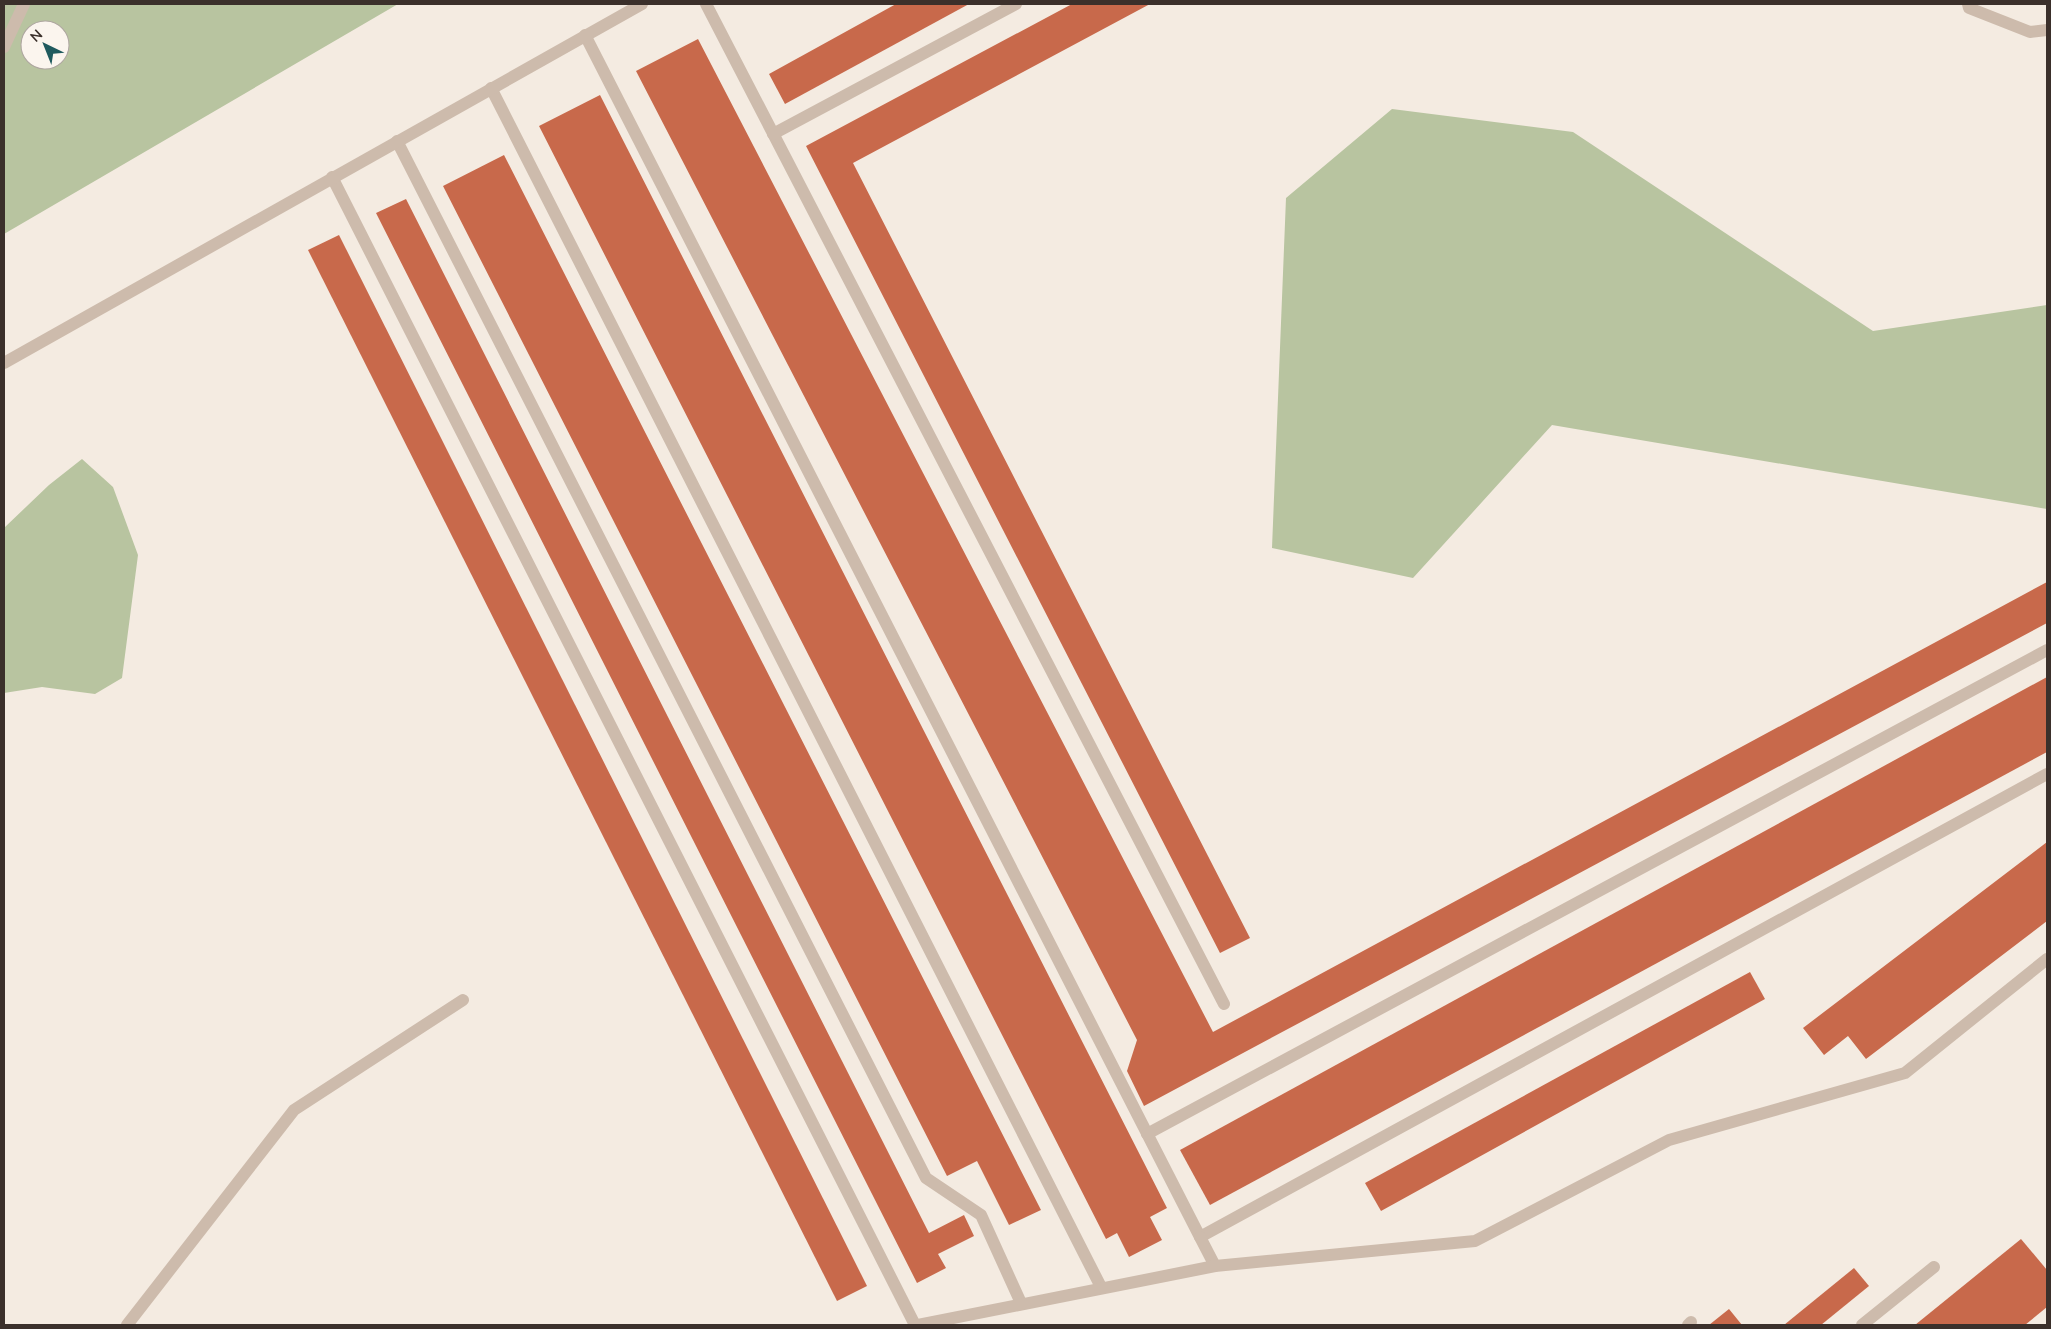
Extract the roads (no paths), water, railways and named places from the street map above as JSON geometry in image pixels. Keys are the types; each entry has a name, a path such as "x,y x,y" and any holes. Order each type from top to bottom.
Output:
{"street":[{"path":"4,47 24,4"},
{"path":"4,363 397,140 642,4"},
{"path":"706,4 1224,1004"},
{"path":"772,134 1016,4"},
{"path":"1968,4 1968,8 2030,32 2047,30"},
{"path":"585,35 1216,1266"},
{"path":"491,88 1101,1288"},
{"path":"397,140 926,1178 981,1215 1021,1304"},
{"path":"332,177 916,1325 1216,1266 1475,1241 1669,1140 1905,1073 2047,959"},
{"path":"1147,1134 2047,650"},
{"path":"1200,1238 2047,774"},
{"path":"127,1325 294,1110 463,1000"},
{"path":"1862,1325 1934,1267"}]}
